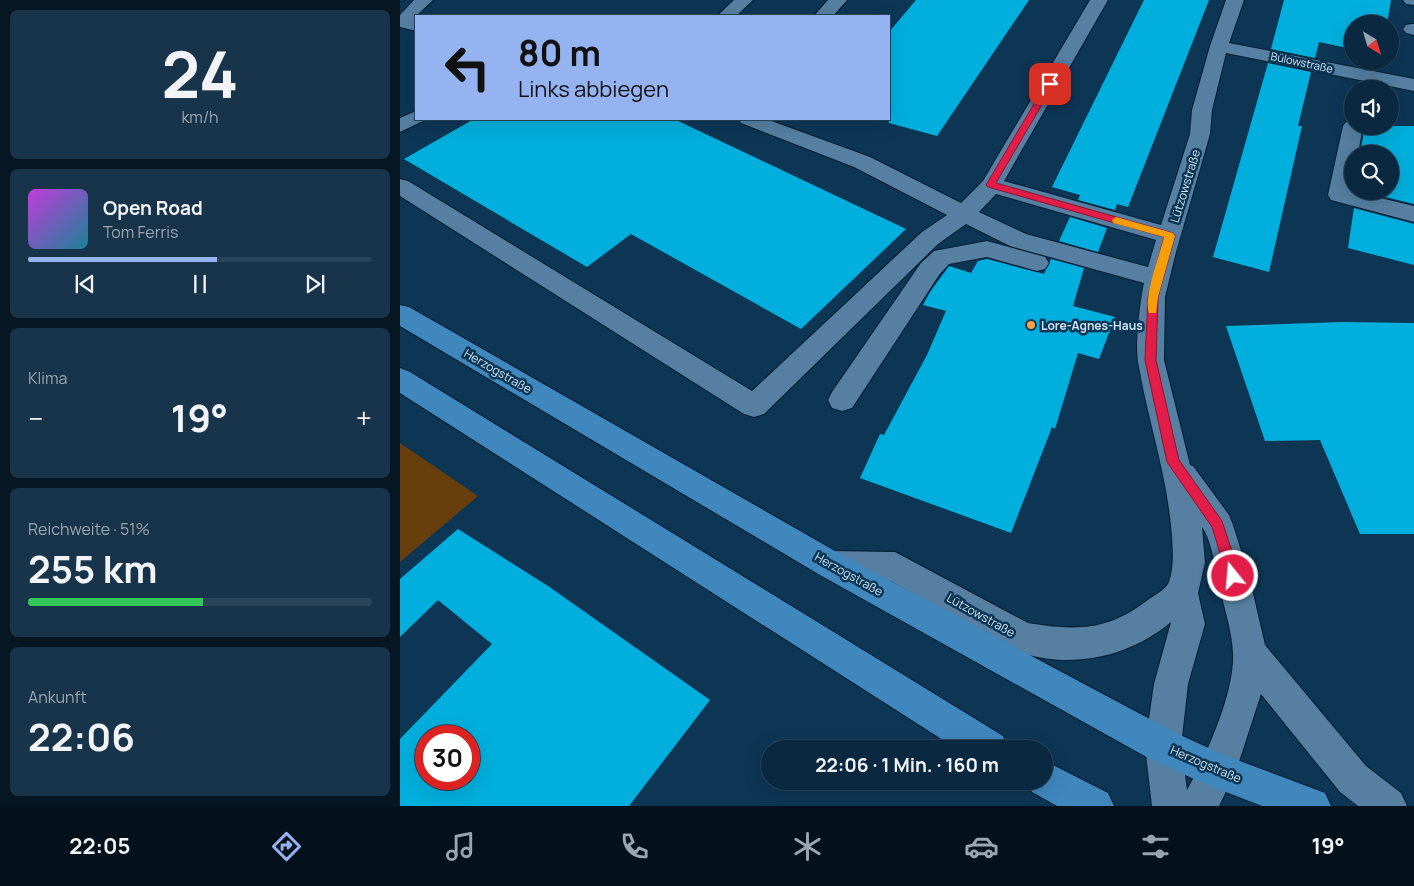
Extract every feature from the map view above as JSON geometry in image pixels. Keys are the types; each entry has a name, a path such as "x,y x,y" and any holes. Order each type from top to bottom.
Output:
{"main road":[{"name":"Herzogstraße","path":"400,314 831,565 1163,746 1218,771 1312,806"},
{"path":"400,380 976,740"},
{"path":"1053,783 1095,806"}],"street":[{"path":"415,26 403,22 424,0"},
{"path":"727,15 744,0"},
{"path":"824,15 838,0"},
{"path":"400,186 754,406 930,238 964,214 991,185 1100,0"},
{"name":"Lützowstraße","path":"1171,806 1163,746 1171,684 1188,624 1182,593 1190,563 1185,506 1173,462 1151,360 1156,288 1200,134 1202,110 1219,46 1235,0"},
{"name":"Bülowstraße","path":"1219,46 1353,80"},
{"name":"Bülowstraße","path":"1399,84 1414,85"},
{"path":"400,126 415,118"},
{"path":"751,120 862,162 1018,240 1156,288"},
{"path":"1351,135 1339,195 1414,214"},
{"path":"991,185 1170,236"},
{"path":"842,400 930,269 942,257 987,249 1156,288"},
{"name":"Lützowstraße","path":"1173,462 1218,525 1233,576 1250,653 1248,683 1218,771 1200,806"},
{"name":"Lützowstraße","path":"831,565 895,567 1023,638 1051,643 1083,644 1110,639 1129,632 1145,623 1182,593"},
{"name":"Lützowstraße","path":"1250,653 1325,748 1354,779 1388,806"}],"shaded area":[{"path":"400,443 478,496 400,562"}],"building":[{"path":"916,0 1029,0 937,136 889,123 890,31"},
{"path":"1144,0 1209,0 1128,207 1117,204 1115,210 1078,200 1080,195 1052,187"},
{"path":"1284,0 1391,0 1388,15 1344,15 1344,47 1319,42 1315,58 1271,49"},
{"path":"1268,63 1311,72 1298,126 1302,126 1269,272 1213,257"},
{"path":"472,120 676,120 906,229 801,329 631,234 587,267 404,159"},
{"path":"1399,126 1414,126 1414,204 1397,200 1399,200 1399,145 1362,145 1363,135 1399,135"},
{"path":"1354,208 1414,224 1414,265 1348,248"},
{"path":"1070,217 1107,228 1098,252 1059,241"},
{"path":"987,259 1044,274 1051,259 1084,268 1073,306 1115,317 1099,359 1078,353 1055,429 1052,427 1011,533 860,478 880,434 884,435 927,355 946,311 923,305 930,292 949,266 971,273 978,261"},
{"path":"1342,322 1414,323 1414,534 1360,534 1320,440 1265,441 1226,326"},
{"path":"458,529 548,586 710,700 629,806 400,806 400,739 492,644 438,600 400,637 400,579"}],"slow traffic":[{"path":"1116,220 1170,236 1153,297 1153,311"}],"place":[{"name":"Lore-Agnes-Haus","path":"1031,325"}],"route":[{"path":"1050,84 991,185 1170,236 1153,297 1151,360 1173,462 1218,525 1233,576"}]}
